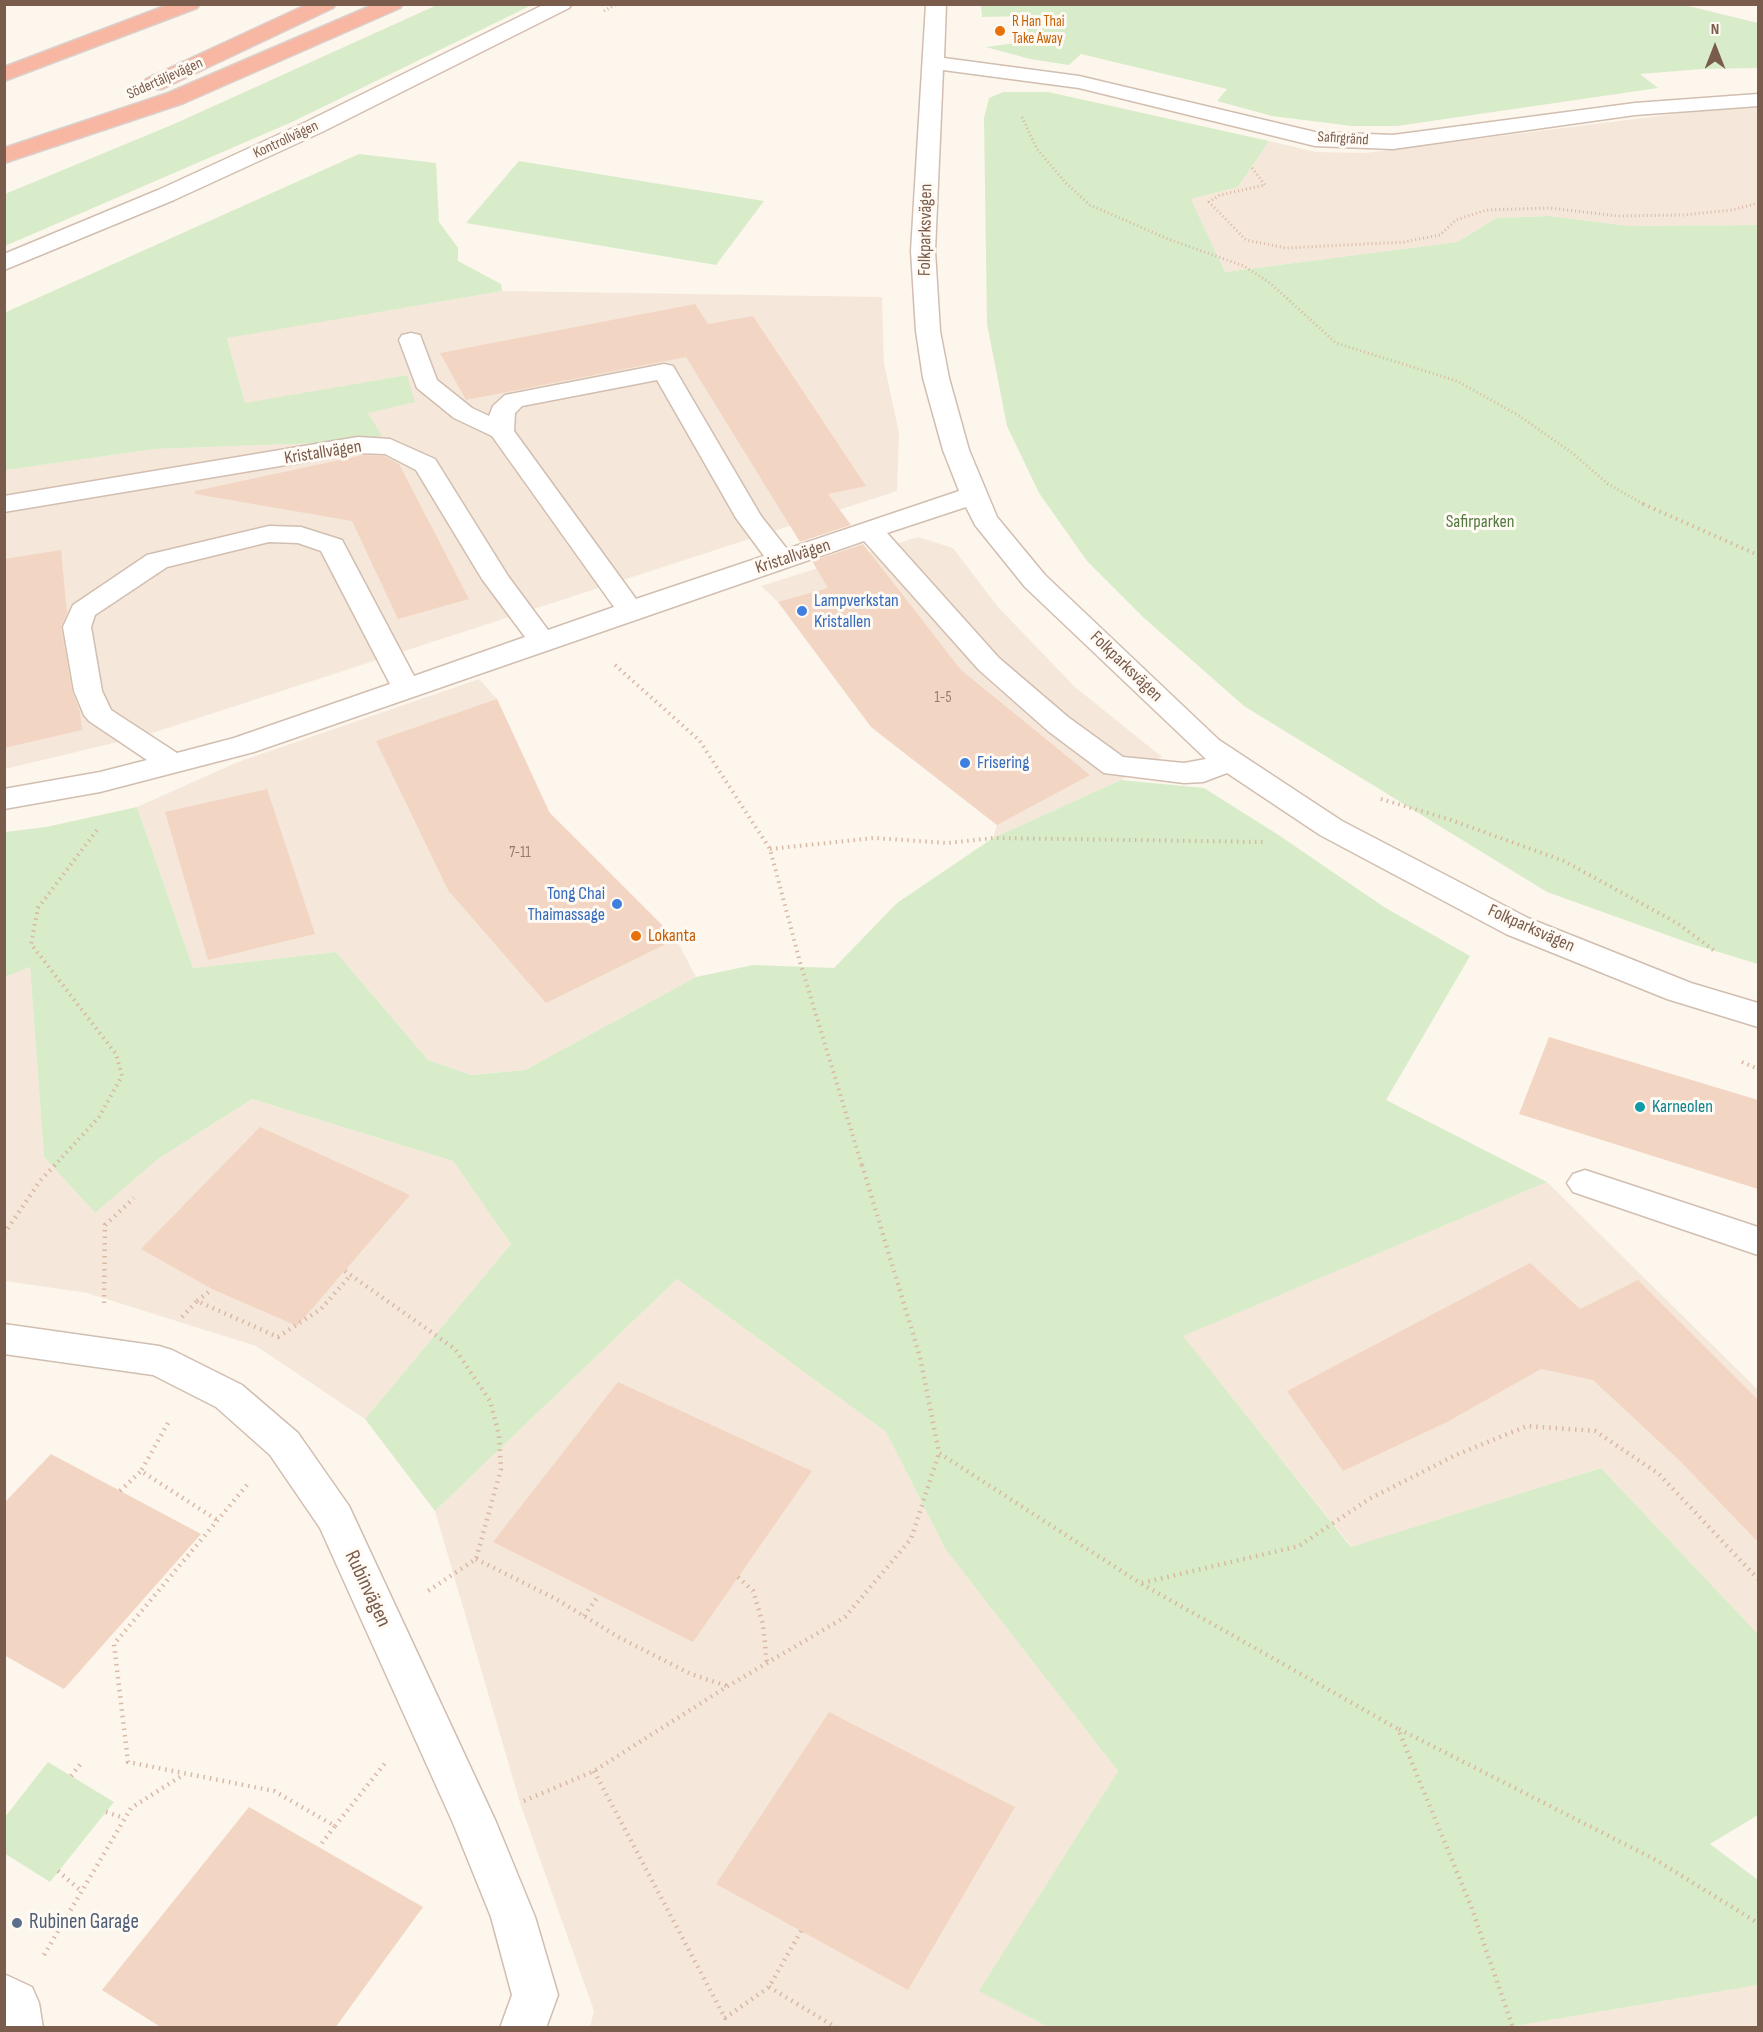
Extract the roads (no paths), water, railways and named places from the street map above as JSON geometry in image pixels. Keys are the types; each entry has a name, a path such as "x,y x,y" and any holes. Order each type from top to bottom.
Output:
{"highway":[{"path":"4,75 190,4"},
{"name":"Södertäljevägen","path":"4,152 326,4"},
{"path":"4,156 176,98 280,56 393,4"}],"street":[{"name":"Kontrollvägen","path":"4,263 166,195 293,137 562,4"},
{"name":"Folkparksvägen","path":"936,4 923,251 928,331 942,399 956,450 984,519 1035,581 1209,747 1331,828 1517,926 1679,991 1758,1015"},
{"name":"Safirgränd","path":"933,63 1079,82 1315,139 1393,142 1635,109 1758,100"},
{"path":"411,340 426,383 463,412 501,431 631,611"},
{"path":"501,431 502,411 514,400 664,371 749,518 782,560"},
{"name":"Kristallvägen","path":"4,504 237,468 358,445 390,447 426,465 496,579 544,643"},
{"name":"Kristallvägen","path":"4,799 100,782 244,746 407,688 974,495"},
{"path":"870,531 989,664 1058,724 1115,766 1184,773 1203,771 1229,760"},
{"path":"172,763 99,715 88,691 77,627 83,610 157,561 269,534 301,535 332,546 407,688"},
{"path":"1585,1183 1758,1241"},
{"name":"Rubinvägen","path":"4,1339 159,1361 229,1395 284,1444 335,1518 474,1822 513,1917 535,1995 523,2028"},
{"path":"4,1996 16,2003 20,2028"}],"place":[{"name":"R Han Thai Take Away","path":"1000,31"},
{"name":"Lampverkstan Kristallen","path":"802,611"},
{"name":"Frisering","path":"965,763"},
{"name":"Tong Chai Thaimassage","path":"617,904"},
{"name":"Lokanta","path":"636,936"},
{"name":"Karneolen","path":"1640,1107"},
{"name":"Rubinen Garage","path":"17,1923"}],"park label":[{"name":"Safirparken","path":"1480,522"}]}
